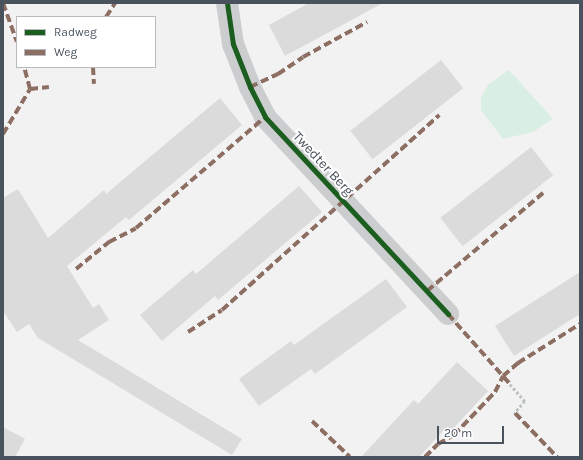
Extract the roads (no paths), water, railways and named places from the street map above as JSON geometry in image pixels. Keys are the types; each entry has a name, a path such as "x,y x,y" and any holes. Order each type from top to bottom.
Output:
{"street":[{"name":"Twedter Berg","path":"227,3 234,44 250,87 265,117 448,314"}]}
